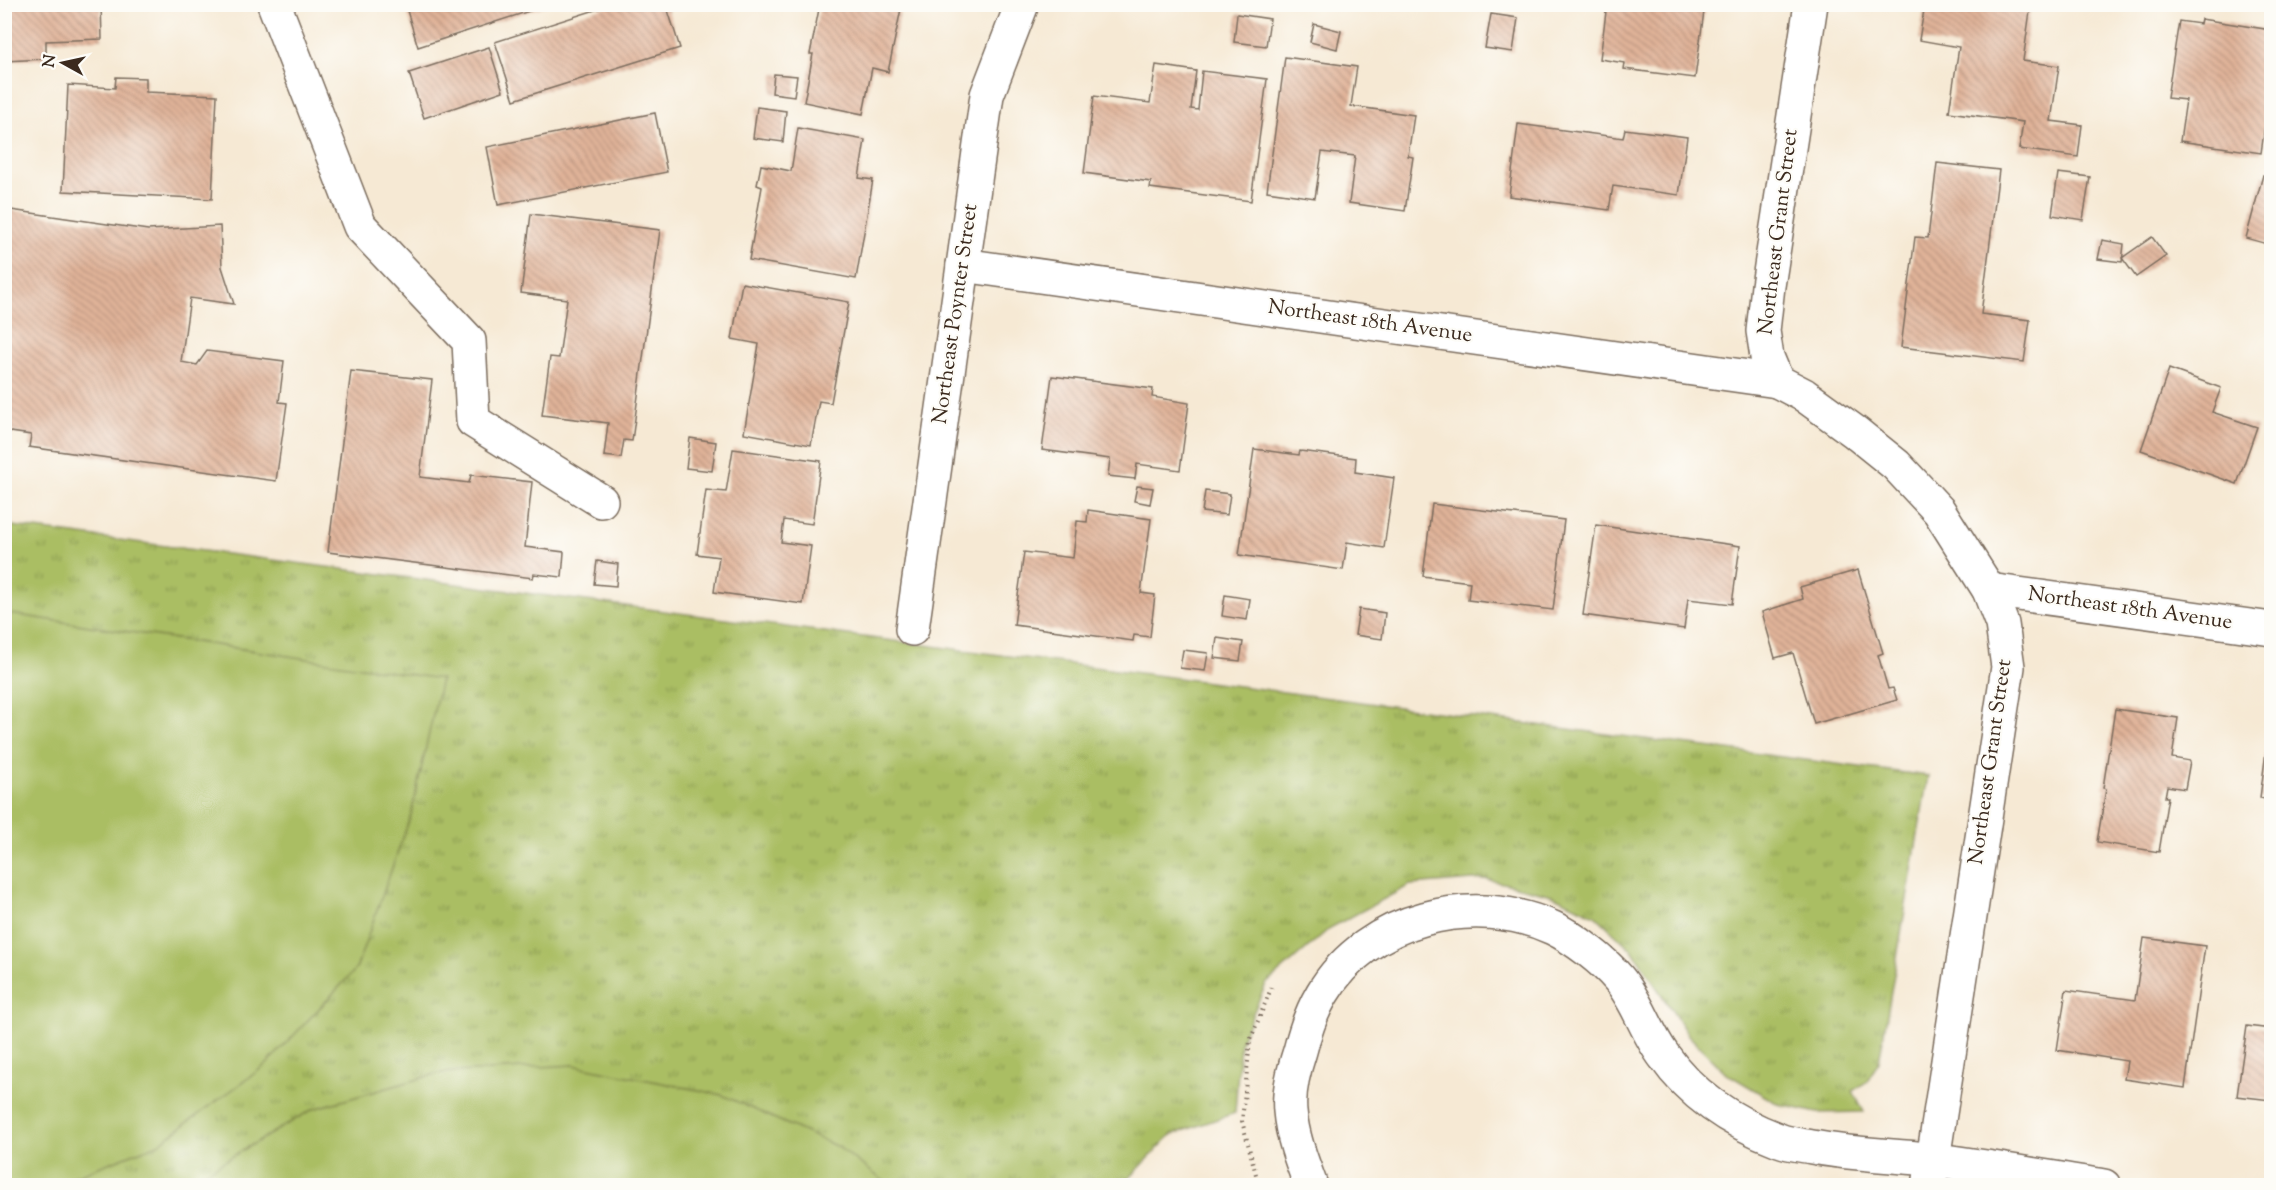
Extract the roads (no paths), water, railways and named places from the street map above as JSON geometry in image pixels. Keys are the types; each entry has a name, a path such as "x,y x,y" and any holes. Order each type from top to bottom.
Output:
{"street":[{"path":"274,4 360,226 469,341 473,421 601,501"},
{"name":"Northeast Poynter Street","path":"912,629 987,95 1022,4"},
{"name":"Northeast Grant Street","path":"1810,4 1768,286 1763,331 1767,357 1777,381 1825,409 1896,465 1939,511 1989,590 2002,624 2008,668 1930,1173"},
{"name":"Northeast 18th Avenue","path":"963,265 1777,381"},
{"name":"Northeast 18th Avenue","path":"1989,590 2271,629"},
{"path":"1311,1185 1297,1147 1290,1110 1294,1070 1305,1029 1323,993 1347,962 1375,939 1408,924 1441,914 1474,911 1515,916 1553,928 1586,949 1619,979 1663,1056 1693,1090 1724,1113 1782,1142 1930,1173 2104,1185"}]}
